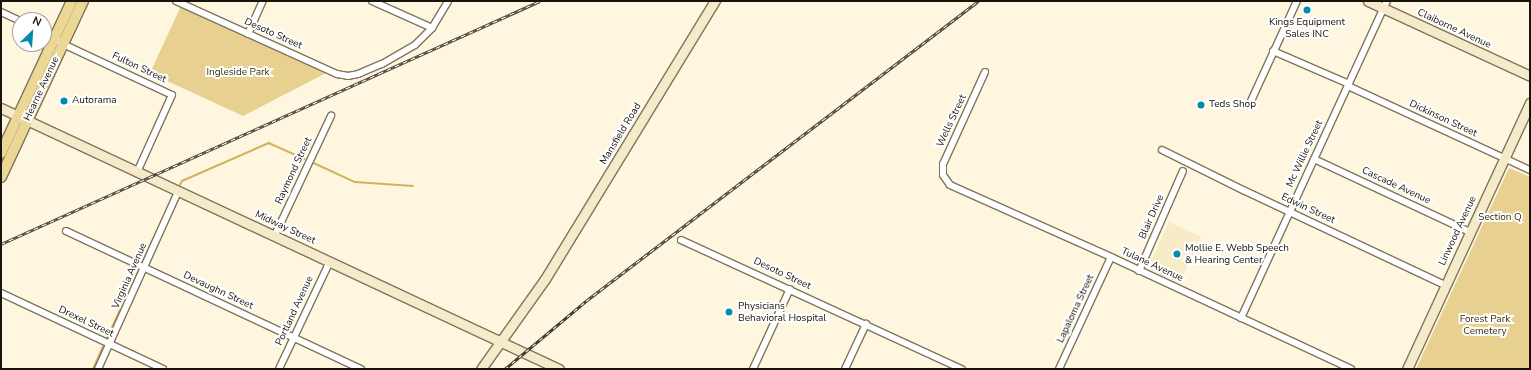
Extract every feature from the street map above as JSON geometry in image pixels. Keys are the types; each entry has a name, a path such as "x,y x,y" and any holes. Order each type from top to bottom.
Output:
{"main road":[{"name":"Hearne Avenue","path":"59,41 72,1"},
{"name":"Hearne Avenue","path":"1,177 23,118 59,41 83,1"},
{"name":"Hearne Avenue","path":"1,153 23,118"}],"street":[{"name":"Desoto Street","path":"176,1 337,74 348,76 363,72 393,58 415,45 432,28"},
{"path":"248,34 263,1"},
{"path":"372,1 432,28 448,1"},
{"name":"Mansfield Road","path":"487,369 545,279 715,1"},
{"path":"1251,101 1297,1"},
{"name":"Claiborne Avenue","path":"1368,1 1386,5 1530,76"},
{"name":"Mc Willie Street","path":"1241,318 1386,5"},
{"path":"1,12 12,17"},
{"name":"Fulton Street","path":"52,37 172,95 138,170"},
{"name":"Dickinson Street","path":"1273,51 1530,170"},
{"name":"Wells Street","path":"945,179 943,164 985,72"},
{"name":"Linwood Avenue","path":"1407,369 1530,103"},
{"name":"Midway Street","path":"2,110 138,170 559,369"},
{"name":"Raymond Street","path":"275,235 331,116"},
{"name":"Edwin Street","path":"1162,150 1445,285"},
{"name":"Cascade Avenue","path":"1314,159 1470,232"},
{"name":"Blair Drive","path":"1139,271 1183,171"},
{"name":"Tulane Avenue","path":"945,179 956,189 1111,257 1350,369"},
{"name":"Virginia Avenue","path":"98,369 179,190"},
{"name":"Devaughn Street","path":"66,231 361,369"},
{"name":"Desoto Street","path":"681,240 962,369"},
{"name":"Lapaloma Street","path":"1059,369 1111,257"},
{"name":"Portland Avenue","path":"279,369 330,261"},
{"path":"753,369 790,289"},
{"name":"Drexel Street","path":"1,293 163,369"},
{"path":"845,369 866,324"},
{"name":"Mansfield Road","path":"481,369 504,343"}],"shaded area":[{"path":"1169,222 1201,237 1179,283 1147,268"}],"green space":[{"name":"Ingleside Park","path":"181,6 328,72 243,116 150,73"},
{"name":"Forest Park Cemetery","path":"1509,168 1530,177 1530,369 1416,369"}],"waterway":[{"path":"180,185 182,181 269,143 305,159"},
{"path":"314,163 355,182 413,186"},
{"path":"143,261 161,222"},
{"path":"107,338 139,270"},
{"path":"93,369 103,347"}],"railway":[{"path":"1,244 540,1"},
{"path":"505,369 586,301 979,1"}],"place":[{"name":"Kings Equipment Sales INC","path":"1307,10"},
{"name":"Autorama","path":"64,101"},
{"name":"Teds Shop","path":"1201,105"},
{"name":"Mollie E. Webb Speech & Hearing Center","path":"1177,254"},
{"name":"Physicians Behavioral Hospital","path":"729,312"}],"park label":[{"name":"Section Q","path":"1500,218"}]}
